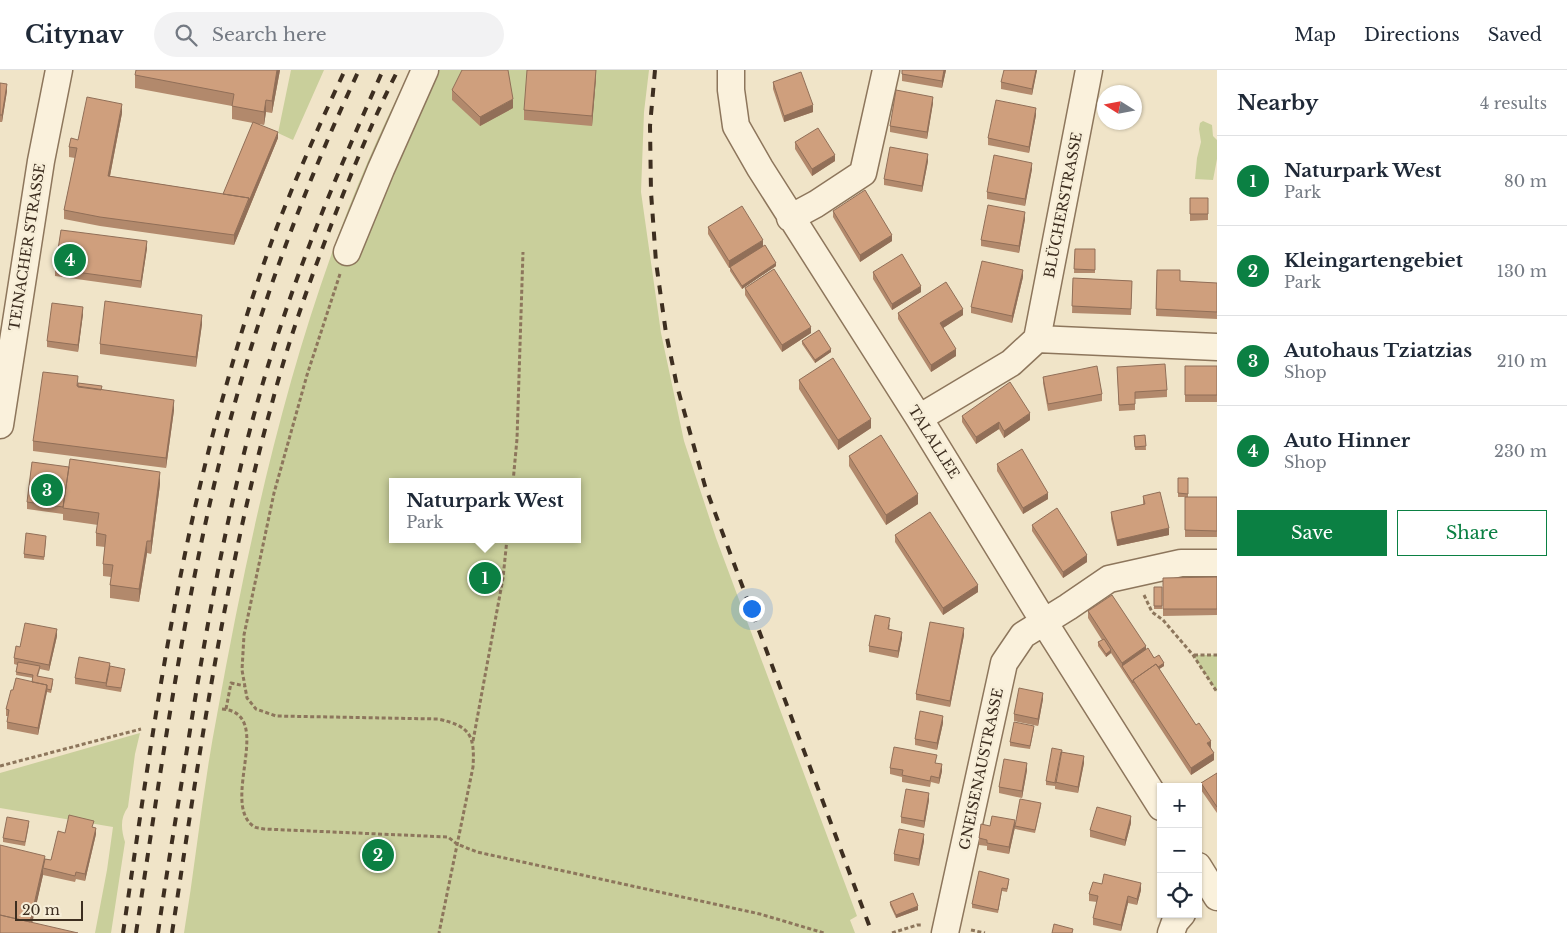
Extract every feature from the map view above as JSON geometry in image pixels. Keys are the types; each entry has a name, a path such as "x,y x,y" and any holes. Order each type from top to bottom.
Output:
{"street":[{"name":"TEINACHER STRASSE","path":"0,425 39,171 59,70"},
{"path":"347,252 425,70"},
{"name":"TALALLEE","path":"731,70 731,90 736,126 790,218 919,418 1044,622 1157,801"},
{"path":"790,218 816,204 863,173 886,70"},
{"name":"BLÜCHERSTRASSE","path":"1037,339 1089,70"},
{"path":"919,418 1012,363 1037,339 1217,347"},
{"name":"GNEISENAUSTRASSE","path":"945,933 1004,663 1023,635 1109,579 1181,563 1217,562"},
{"path":"1201,873 1211,894"},
{"path":"1171,933 1174,922 1178,918"}],"path":[{"path":"347,252 307,375 274,493 244,635 242,670 248,698 256,709 276,716 438,719 454,722 465,729 473,741"},
{"path":"513,478 517,439 523,252"},
{"path":"439,933 473,767 473,741 503,578 507,543"},
{"path":"1140,588 1152,612 1163,620 1193,655 1217,692"},
{"path":"1193,655 1217,655"},
{"path":"245,686 231,683 224,709 240,715 246,728 242,800 246,818 253,826 264,829 448,838 477,852 760,914 824,933"},
{"path":"0,766 141,730"}],"green space":[{"path":"291,70 324,70 293,140 278,133"},
{"path":"411,70 649,70 644,112 641,192 661,333 684,441 716,538 857,916 850,920 855,933 184,933 212,742 250,549 290,385 314,304 342,224 374,146"},
{"path":"1203,121 1212,125 1213,136 1217,140 1217,159 1213,180 1195,179 1201,142 1199,129 1200,123"},
{"path":"1193,655 1217,655 1217,692"},
{"path":"140,733 135,754 128,807 122,819 125,842 111,933 95,933 113,827 0,808 0,773"}],"building":[{"path":"136,70 277,70 272,101 266,100 264,112 232,106 234,94 135,75"},
{"path":"462,70 508,70 513,99 480,117 452,90"},
{"path":"527,70 596,70 592,116 524,110"},
{"path":"902,70 944,70 942,81 902,74"},
{"path":"1004,70 1036,70 1032,89 1001,82"},
{"path":"801,72 813,105 784,116 773,82"},
{"path":"0,83 7,84 2,115 0,115"},
{"path":"896,90 933,97 927,132 890,126"},
{"path":"87,97 122,104 108,176 249,198 234,235 100,217 64,210 77,148 69,147 71,138 78,140"},
{"path":"996,100 1036,108 1029,147 988,138"},
{"path":"253,122 278,132 249,201 249,198 223,194"},
{"path":"818,128 835,155 812,169 795,142"},
{"path":"890,147 928,154 922,186 884,179"},
{"path":"994,155 1032,163 1025,199 987,192"},
{"path":"865,190 892,235 860,255 833,211"},
{"path":"1190,198 1208,198 1208,214 1190,214"},
{"path":"988,205 1025,212 1019,246 981,240"},
{"path":"742,206 763,240 729,261 708,227"},
{"path":"61,230 147,241 141,281 55,269"},
{"path":"765,245 776,263 742,286 730,267"},
{"path":"1075,249 1095,249 1095,270 1074,269"},
{"path":"902,254 921,286 892,304 873,272"},
{"path":"982,261 1023,270 1012,316 971,307"},
{"path":"774,269 811,327 782,345 745,288"},
{"path":"1157,270 1180,270 1180,281 1217,283 1217,312 1156,309"},
{"path":"1073,278 1132,281 1131,309 1072,306"},
{"path":"946,282 963,309 940,323 956,349 931,365 898,313"},
{"path":"105,301 202,315 196,357 100,344"},
{"path":"52,303 83,307 78,345 47,341"},
{"path":"819,330 831,349 815,360 802,341"},
{"path":"833,358 871,419 838,440 799,380"},
{"path":"1165,364 1167,390 1135,392 1135,404 1119,405 1117,367"},
{"path":"1097,366 1102,394 1048,404 1043,377"},
{"path":"1185,366 1217,366 1217,395 1185,395"},
{"path":"43,372 78,376 77,386 174,400 166,458 33,441"},
{"path":"1010,382 1030,413 1004,431 999,422 976,437 962,416"},
{"path":"78,383 102,386 101,390 78,387"},
{"path":"881,435 918,494 886,515 849,456"},
{"path":"1145,435 1146,446 1135,447 1134,436"},
{"path":"1022,449 1048,493 1023,508 997,464"},
{"path":"70,459 160,472 151,541 147,541 139,589 110,585 113,565 103,564 106,535 96,533 99,513 63,508"},
{"path":"32,462 69,467 63,507 27,502"},
{"path":"1178,478 1188,478 1188,494 1178,493"},
{"path":"1160,492 1169,528 1117,540 1111,512 1145,504 1143,496"},
{"path":"1185,497 1217,497 1217,531 1185,530"},
{"path":"1057,508 1087,555 1063,572 1032,525"},
{"path":"930,512 978,585 943,608 895,535"},
{"path":"26,533 46,536 44,557 24,554"},
{"path":"1217,577 1217,609 1163,609 1163,578"},
{"path":"1154,587 1162,587 1162,606 1154,606"},
{"path":"1112,595 1146,646 1122,663 1088,611"},
{"path":"875,615 890,618 888,629 902,632 898,651 869,646"},
{"path":"930,622 964,628 950,701 916,694"},
{"path":"25,623 57,629 49,665 14,658 16,646 20,647"},
{"path":"1104,639 1111,650 1106,654 1098,642"},
{"path":"1148,648 1154,658 1159,655 1164,663 1158,667 1156,664 1133,680 1133,683 1122,666"},
{"path":"79,657 110,663 106,683 75,678"},
{"path":"18,662 40,666 37,676 53,679 51,690 47,689 47,685 32,682 33,675 16,672"},
{"path":"1156,664 1196,725 1199,723 1211,741 1207,743 1214,753 1191,768 1133,680"},
{"path":"110,666 125,669 121,688 106,686"},
{"path":"16,678 47,685 38,728 7,722 9,710 6,709"},
{"path":"1019,688 1043,693 1038,719 1014,714"},
{"path":"920,711 943,716 937,743 915,739"},
{"path":"1014,722 1034,726 1030,746 1010,742"},
{"path":"894,747 937,755 935,763 942,764 939,778 931,776 930,781 902,775 903,770 890,768"},
{"path":"1052,748 1062,750 1056,783 1046,781"},
{"path":"1061,752 1084,756 1078,787 1055,782"},
{"path":"1004,759 1027,763 1022,791 999,787"},
{"path":"1217,773 1217,807 1202,783"},
{"path":"906,789 929,793 924,821 901,817"},
{"path":"1020,799 1041,803 1035,830 1015,826"},
{"path":"1097,807 1131,816 1125,840 1090,830"},
{"path":"69,815 94,821 92,827 96,828 85,874 76,872 75,876 43,868 45,859 51,860 58,831 65,833"},
{"path":"992,816 1015,820 1009,847 987,843 987,840 979,838 981,824 990,826"},
{"path":"7,817 29,821 25,842 3,838"},
{"path":"899,829 924,834 919,859 894,854"},
{"path":"0,845 45,856 30,922 0,915"},
{"path":"979,871 1009,879 1007,889 1002,888 998,910 972,904"},
{"path":"1104,874 1141,883 1137,899 1128,896 1121,925 1093,918 1098,896 1089,894 1093,882 1102,884"},
{"path":"913,893 918,906 896,915 890,902"},
{"path":"0,915 78,933 0,933"},
{"path":"1054,924 1073,929 1072,933 1052,933"}],"railway":[{"path":"123,933 165,660 191,524 207,457 237,347 272,240 303,162 345,70"},
{"path":"136,933 191,593 202,537 228,428 276,272 315,170 359,70"},
{"path":"158,933 208,621 229,518 254,416 284,316 306,254 343,161 383,70"},
{"path":"172,933 226,603 254,472 271,407 302,303 321,252 360,152 398,70"},
{"path":"655,70 650,126 651,192 656,262 666,333 677,386 705,486 872,933"}],"place":[{"name":"Auto Hinner","path":"70,260"},
{"name":"Autohaus Tziatzias","path":"47,490"},
{"name":"Naturpark West","path":"485,578"},
{"name":"Kleingartengebiet","path":"378,855"}]}
